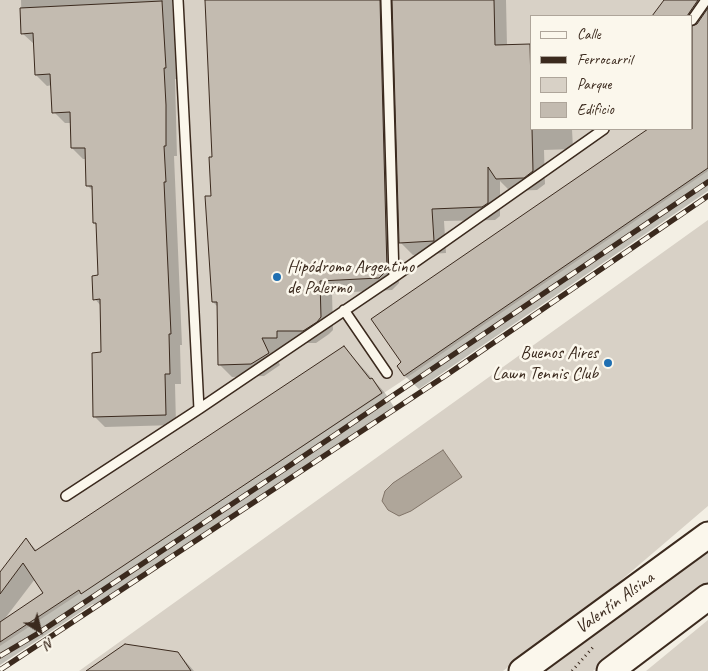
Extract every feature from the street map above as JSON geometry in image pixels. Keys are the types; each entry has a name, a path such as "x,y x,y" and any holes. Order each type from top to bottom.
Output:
{"main road":[{"name":"Valentín Alsina","path":"522,671 708,535"},
{"path":"610,671 708,597"}],"lane":[{"path":"178,0 199,409"},
{"path":"386,0 394,277"},
{"path":"693,19 706,0"},
{"path":"66,496 394,277 603,130"},
{"path":"344,310 387,373"}],"green space":[{"name":"Hipódromo Argentino de Palermo","path":"0,0 708,0 708,171 399,383 0,646"},
{"name":"Buenos Aires Lawn Tennis Club","path":"708,220 708,506 612,588 503,671 79,671"},
{"path":"708,542 708,583 593,671 535,671"},
{"path":"708,620 708,671 646,671"}],"shaded area":[{"path":"443,450 462,477 411,511 399,516 388,510 382,501 385,491 393,483"}],"building":[{"path":"205,0 380,0 387,270 379,278 320,281 321,317 317,322 303,331 277,331 277,338 262,338 269,353 251,364 218,365 217,302 212,302 205,196 211,196 209,157 212,157"},
{"path":"392,0 494,0 495,45 530,44 530,130 532,130 533,171 524,178 496,179 488,167 488,203 482,207 432,209 434,241 399,243"},
{"path":"664,0 698,0 688,15 653,15"},
{"path":"162,1 166,68 164,68 166,146 164,146 166,182 164,182 171,334 169,334 170,374 165,374 166,415 93,417 92,353 101,352 100,299 93,300 92,276 98,275 96,223 93,223 92,186 86,186 85,148 71,148 70,112 52,113 50,74 35,75 33,33 21,34 20,8"},
{"path":"708,8 708,168 404,376 397,366 401,362 371,319 647,130 693,130 693,26 697,24"},
{"path":"344,346 370,379 372,378 382,393 81,594 79,590 0,642 0,622 43,593 23,563 0,594 0,572 26,538 35,551"},
{"path":"125,644 178,652 191,671 86,671"}],"railway":[{"path":"0,656 37,634 289,466 708,182"},
{"path":"0,670 445,376 708,196"}],"place":[{"name":"Hipódromo Argentino de Palermo","path":"277,277"},
{"name":"Buenos Aires Lawn Tennis Club","path":"608,363"}]}
